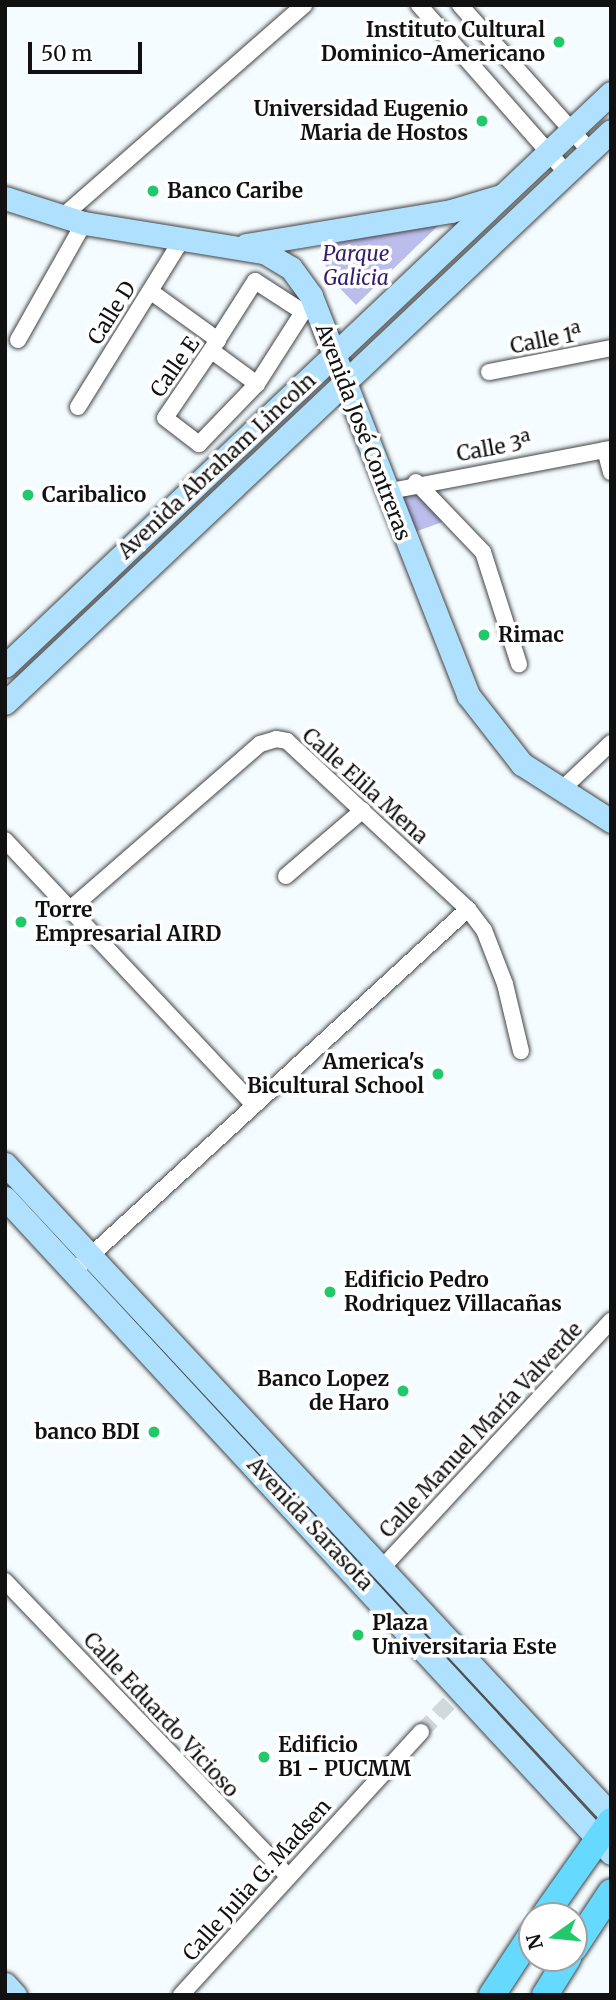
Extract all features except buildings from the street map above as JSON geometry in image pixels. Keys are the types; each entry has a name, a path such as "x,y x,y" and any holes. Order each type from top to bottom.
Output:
{"main road":[{"name":"Avenida Abraham Lincoln","path":"5,666 611,93"},
{"name":"Avenida Abraham Lincoln","path":"5,703 344,386 564,170 611,131"},
{"path":"236,246 451,211 504,195"},
{"name":"Avenida José Contreras","path":"5,198 73,220 181,241 236,246 280,258 290,268 311,296 385,492 468,695 522,764 560,791 611,821"},
{"name":"Avenida Sarasota","path":"5,1164 82,1263 173,1361 382,1568 607,1831"},
{"name":"Avenida Sarasota","path":"5,1198 82,1263"},
{"name":"Avenida Sarasota","path":"173,1361 457,1695 607,1831"},
{"path":"554,1902 607,1831"},
{"path":"588,1927 611,1892"},
{"path":"492,1995 518,1955"},
{"path":"545,1995 559,1972"},
{"path":"5,1984 15,1995"}],"street":[{"path":"18,340 73,220 304,5"},
{"path":"419,5 564,170"},
{"path":"460,5 589,150"},
{"name":"Calle D","path":"78,407 181,241"},
{"path":"255,281 303,312 257,384 215,345 255,281"},
{"name":"Calle E","path":"150,291 215,345 165,418 199,444 257,384"},
{"name":"Calle 1ª","path":"489,372 611,348"},
{"path":"608,450 611,472"},
{"name":"Calle 3ª","path":"385,492 416,482 608,450"},
{"path":"416,482 483,552 519,664"},
{"name":"Calle Elila Mena","path":"69,909 260,744 275,738 295,746 468,909 484,930 505,984 521,1051"},
{"path":"560,791 611,743"},
{"path":"286,876 363,810"},
{"path":"5,840 254,1105"},
{"path":"82,1263 468,909"},
{"name":"Calle Manuel María Valverde","path":"382,1568 611,1321"},
{"name":"Calle Eduardo Vicioso","path":"5,1581 288,1875"},
{"name":"Calle Julia G. Madsen","path":"181,1995 421,1732"}],"green space":[{"name":"Parque Galicia","path":"435,215 447,217 356,305 331,279 323,259 333,244"},
{"path":"413,489 445,521 412,533 398,495"}],"tunnel":[{"path":"421,1732 451,1701"}],"place":[{"name":"Instituto Cultural Dominico-Americano","path":"559,42"},
{"name":"Universidad Eugenio Maria de Hostos","path":"482,121"},
{"name":"Banco Caribe","path":"153,191"},
{"name":"Caribalico","path":"28,495"},
{"name":"Rimac","path":"484,635"},
{"name":"Torre Empresarial AIRD","path":"21,922"},
{"name":"America's Bicultural School","path":"438,1074"},
{"name":"Edificio Pedro Rodriquez Villacañas","path":"330,1292"},
{"name":"Banco Lopez de Haro","path":"403,1391"},
{"name":"banco BDI","path":"154,1432"},
{"name":"Plaza Universitaria Este","path":"358,1635"},
{"name":"Edificio B1 - PUCMM","path":"264,1757"}]}
